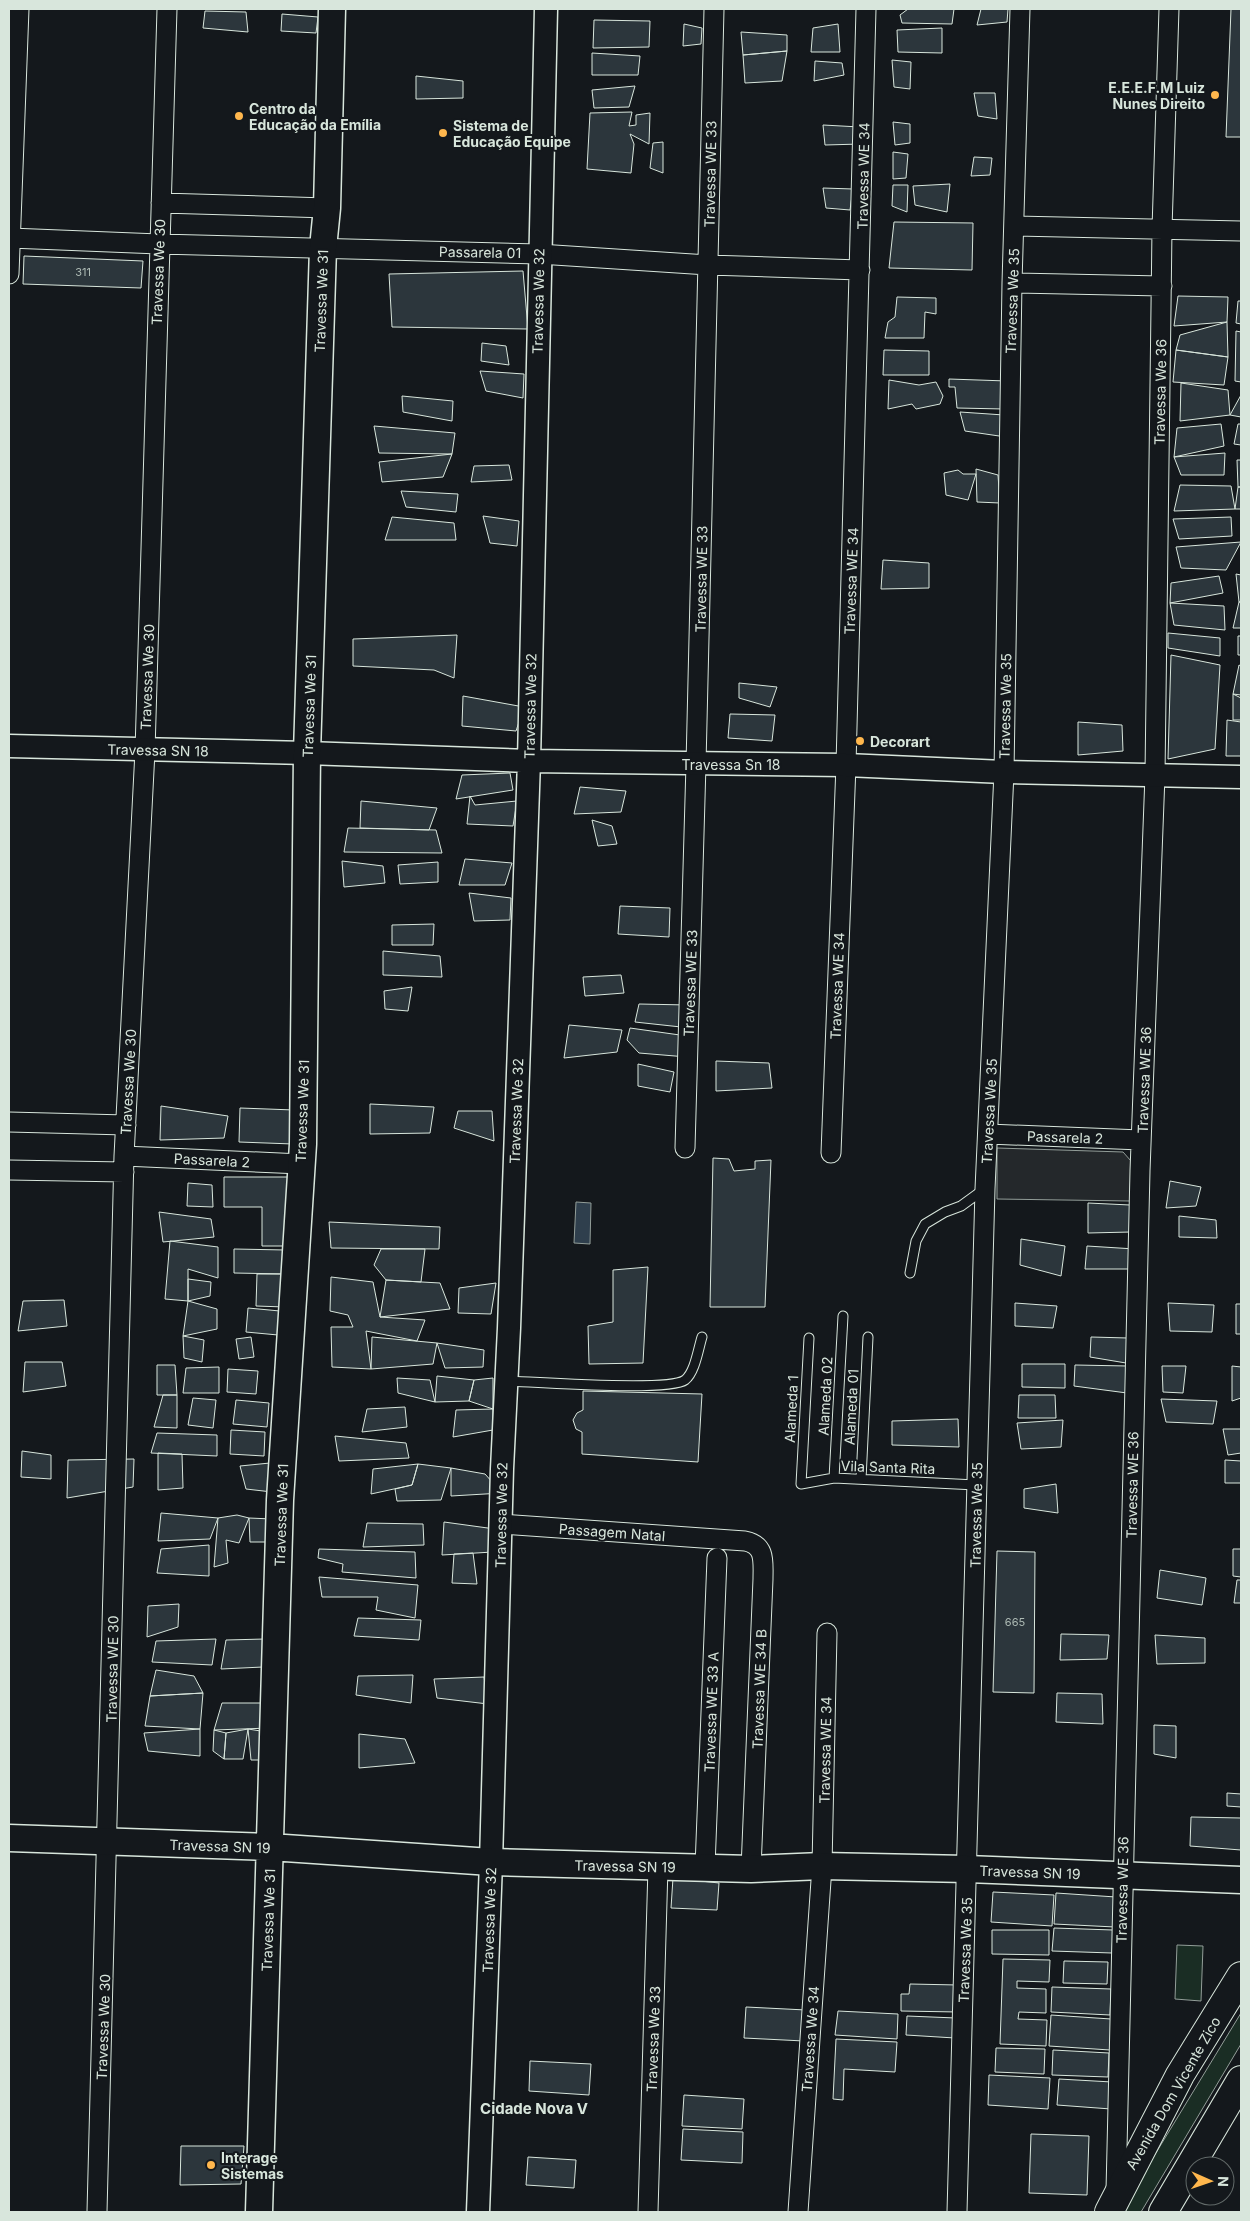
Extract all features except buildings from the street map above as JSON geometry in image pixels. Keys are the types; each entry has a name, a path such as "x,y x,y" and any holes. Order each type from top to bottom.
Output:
{"main road":[{"name":"Travessa We 31","path":"259,2212 280,1500 300,1164 303,1144 307,753 323,248 327,208 332,9"},
{"name":"Travessa SN 19","path":"9,1838 270,1847 491,1862 751,1869 822,1866 967,1869 1241,1880"},
{"name":"Avenida Dom Vicente Zico","path":"1113,2203 1180,2076 1241,1976"},
{"path":"1163,2212 1241,2080"}],"street":[{"path":"9,274 19,9"},
{"name":"Travessa We 30","path":"116,1495 124,1164 146,751 160,203 167,9"},
{"name":"Travessa We 32","path":"478,2212 502,1524 502,1469 529,761 546,9"},
{"name":"Travessa WE 33","path":"684,1148 696,764 714,9"},
{"name":"Travessa WE 34","path":"831,1153 846,765 866,9"},
{"name":"Travessa We 35","path":"957,2212 985,1189 1004,772 1012,283 1020,9"},
{"name":"Travessa We 36","path":"1155,775 1162,229 1169,9"},
{"path":"160,203 327,208"},
{"path":"1014,226 1241,231"},
{"name":"Passarela 01","path":"10,238 539,254 708,265 860,270"},
{"path":"1012,283 1162,286"},
{"name":"Travessa SN 18","path":"9,746 146,751 307,753"},
{"name":"Travessa Sn 18","path":"307,753 529,761 846,765 1004,772 1241,777"},
{"name":"Travessa WE 36","path":"1113,2203 1141,1140 1155,775"},
{"path":"9,1122 126,1125"},
{"name":"Passarela 2","path":"988,1134 1141,1140"},
{"name":"Passarela 2","path":"9,1170 124,1164 300,1164"},
{"name":"Travessa WE 30","path":"108,1842 116,1495"},
{"name":"Passagem Natal","path":"502,1524 723,1540"},
{"name":"Travessa WE 34 B","path":"723,1540 753,1543 759,1549 763,1558 751,1869"},
{"name":"Travessa WE 33 A","path":"704,1867 717,1558"},
{"name":"Travessa WE 34","path":"822,1866 827,1633"},
{"name":"Travessa We 30","path":"97,2212 108,1842"},
{"name":"Travessa We 34","path":"798,2212 822,1866"},
{"name":"Travessa We 33","path":"648,2212 658,1867"}],"lane":[{"path":"910,1273 916,1241 926,1224 945,1212 962,1206 985,1189"},
{"name":"Alameda 02","path":"834,1478 844,1316"},
{"name":"Alameda 01","path":"861,1479 868,1337"},
{"path":"506,1381 611,1386 670,1385 683,1382 689,1376 702,1338"},
{"name":"Alameda 1","path":"801,1482 809,1338"},
{"name":"Vila Santa Rita","path":"801,1482 802,1484 834,1478 976,1485"}],"green space":[{"path":"1177,1945 1203,1946 1201,2001 1175,1999"},
{"path":"1241,2013 1241,2044 1141,2212 1120,2212"}],"shaded area":[{"path":"997,1148 1123,1152 1131,1161 1130,1201 997,1199"}],"water":[{"path":"576,1202 591,1203 590,1244 574,1243"}],"place":[{"name":"E.E.E.F.M Luiz Nunes Direito","path":"1215,95"},
{"name":"Centro da Educação da Emília","path":"239,116"},
{"name":"Sistema de Educação Equipe","path":"443,133"},
{"name":"Decorart","path":"860,741"},
{"name":"Interage Sistemas","path":"211,2165"}],"district":[{"name":"Cidade Nova V","path":"534,2108"}]}
